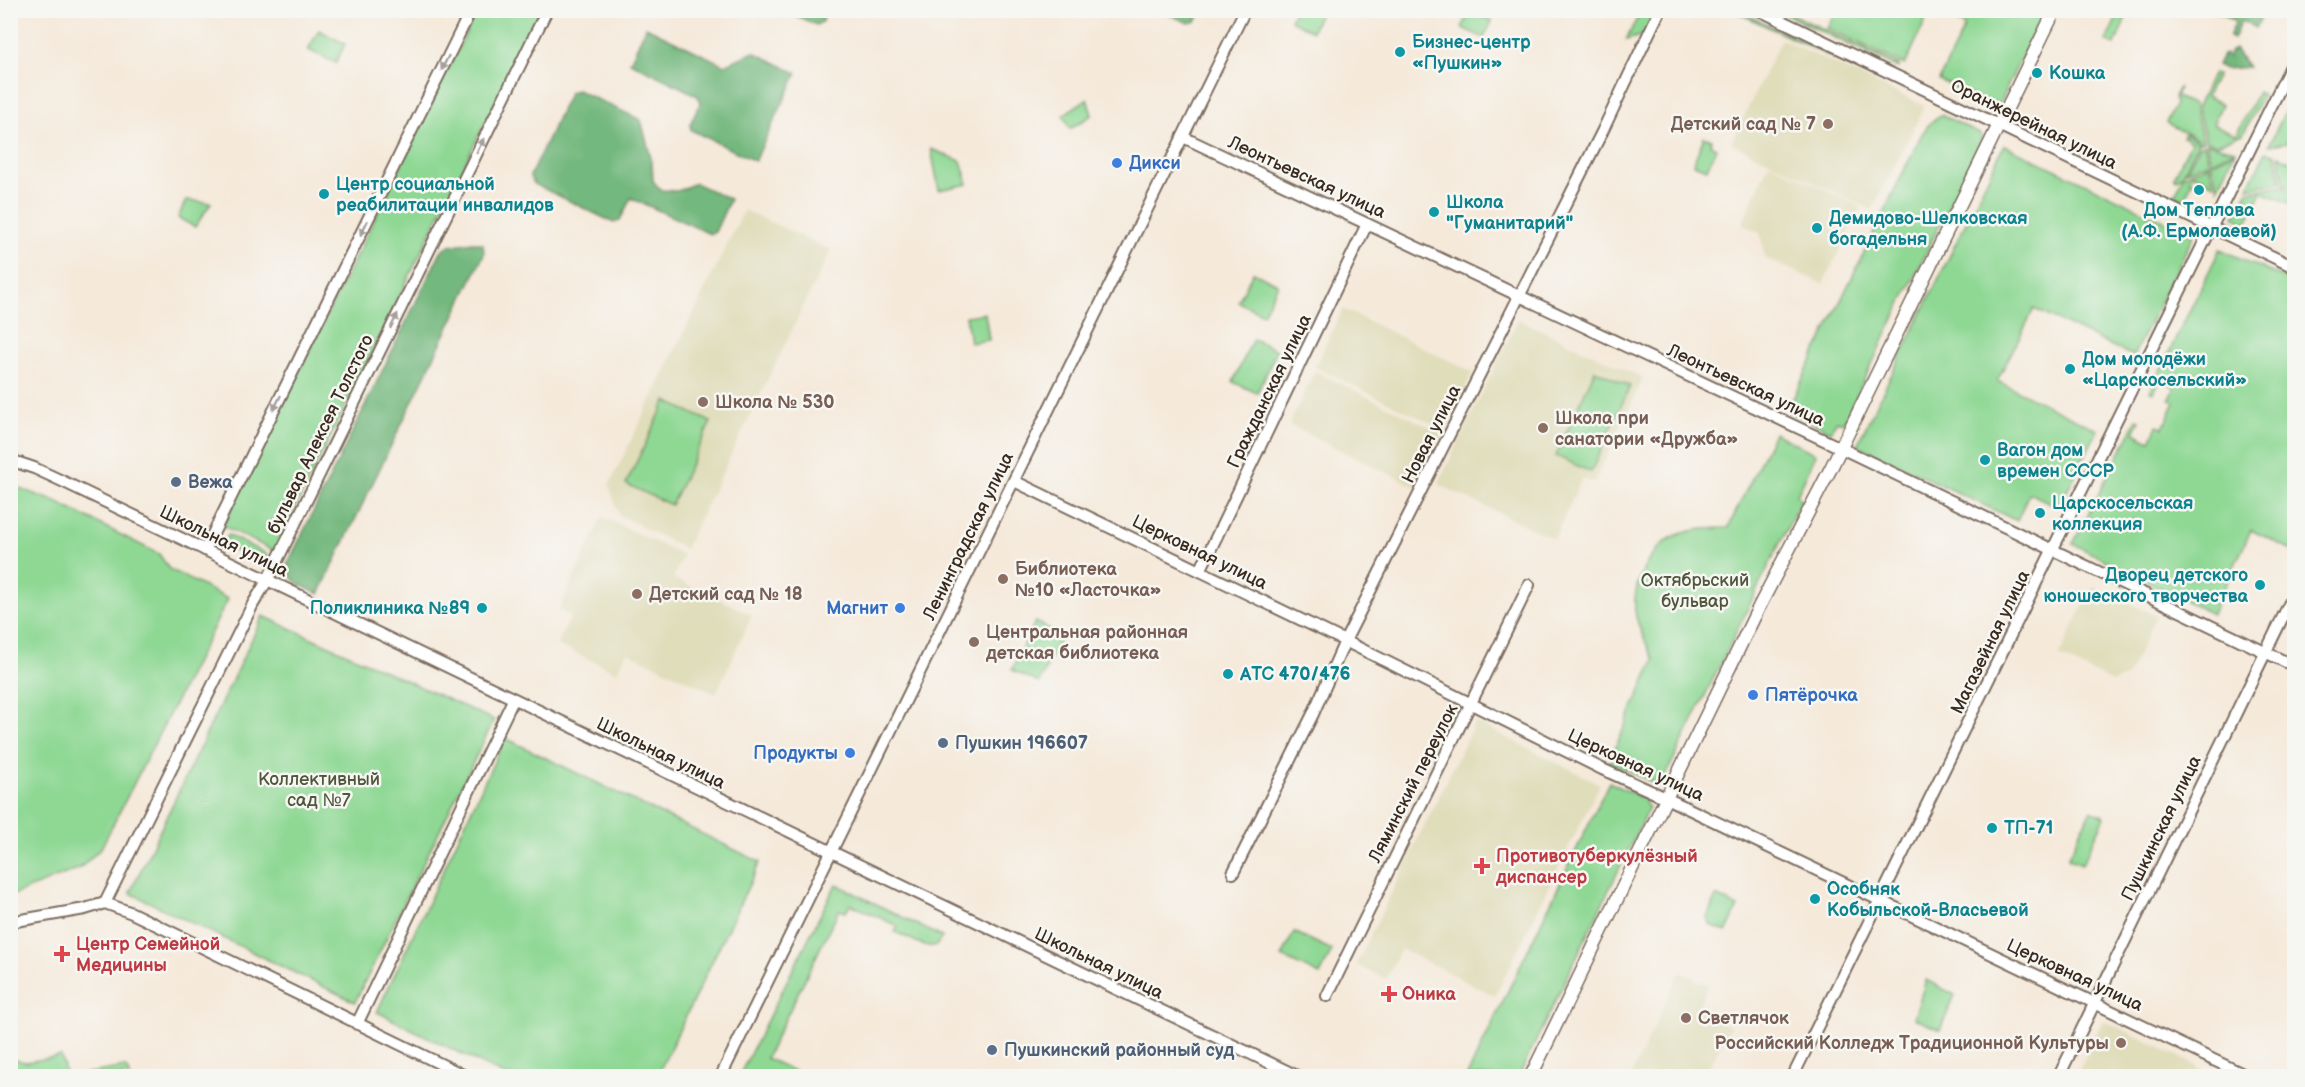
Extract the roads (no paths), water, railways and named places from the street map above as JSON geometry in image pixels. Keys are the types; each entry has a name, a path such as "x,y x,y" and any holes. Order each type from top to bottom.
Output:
{"main road":[{"path":"1531,1077 1755,615 1841,448 2055,10"}],"street":[{"path":"205,550 471,10"},
{"name":"бульвар Алексея Толстого","path":"105,903 248,614 267,581 546,10"},
{"name":"Ленинградская улица","path":"721,1077 1245,10"},
{"name":"Новая улица","path":"1233,873 1309,724 1345,641 1640,55 1660,10"},
{"name":"Оранжерейная улица","path":"1759,10 2295,267"},
{"name":"Магазейная улица","path":"1793,1077 2295,60"},
{"name":"Леонтьевская улица","path":"1183,137 1841,448 2295,666"},
{"name":"Гражданская улица","path":"1200,571 1367,224"},
{"name":"Школьная улица","path":"10,460 43,472 1297,1077"},
{"name":"Церковная улица","path":"1014,481 1345,641 1602,769 2247,1077"},
{"name":"Ляминский переулок","path":"1327,996 1529,585"},
{"name":"Пушкинская улица","path":"2059,1077 2295,594"},
{"path":"357,1024 513,700"},
{"path":"10,922 85,909 105,903 211,951 465,1077"}],"place":[{"name":"Бизнес-центр «Пушкин»","path":"1400,52"},
{"name":"Кошка","path":"2037,73"},
{"name":"Детский сад № 7","path":"1828,124"},
{"name":"Дикси","path":"1117,163"},
{"name":"Дом Теплова (А.Ф. Ермолаевой)","path":"2199,190"},
{"name":"Центр социальной реабилитации инвалидов","path":"324,194"},
{"name":"Школа \"Гуманитарий\"","path":"1434,212"},
{"name":"Демидово-Шелковская богадельня","path":"1817,228"},
{"name":"Дом молодёжи «Царскосельский»","path":"2070,369"},
{"name":"Школа № 530","path":"703,402"},
{"name":"Школа при санатории «Дружба»","path":"1543,428"},
{"name":"Вагон дом времен СССР","path":"1985,460"},
{"name":"Вежа","path":"176,482"},
{"name":"Царскосельская коллекция","path":"2040,513"},
{"name":"Библиотека №10 «Ласточка»","path":"1003,579"},
{"name":"Дворец детского юношеского творчества","path":"2260,585"},
{"name":"Детский сад № 18","path":"637,594"},
{"name":"Поликлиника №89","path":"482,608"},
{"name":"Магнит","path":"900,608"},
{"name":"Центральная районная детская библиотека","path":"974,642"},
{"name":"АТС 470/476","path":"1228,674"},
{"name":"Пятёрочка","path":"1753,695"},
{"name":"Пушкин 196607","path":"943,743"},
{"name":"Продукты","path":"850,753"},
{"name":"ТП-71","path":"1992,828"},
{"name":"Противотуберкулёзный диспансер","path":"1482,866"},
{"name":"Особняк Кобыльской-Власьевой","path":"1815,899"},
{"name":"Центр Семейной Медицины","path":"62,954"},
{"name":"Оника","path":"1389,994"},
{"name":"Светлячок","path":"1686,1018"},
{"name":"Российский Колледж Традиционной Культуры","path":"2121,1043"},
{"name":"Пушкинский районный суд","path":"992,1050"}],"park label":[{"name":"Октябрьский бульвар","path":"1695,590"},
{"name":"Коллективный сад №7","path":"319,789"}]}
